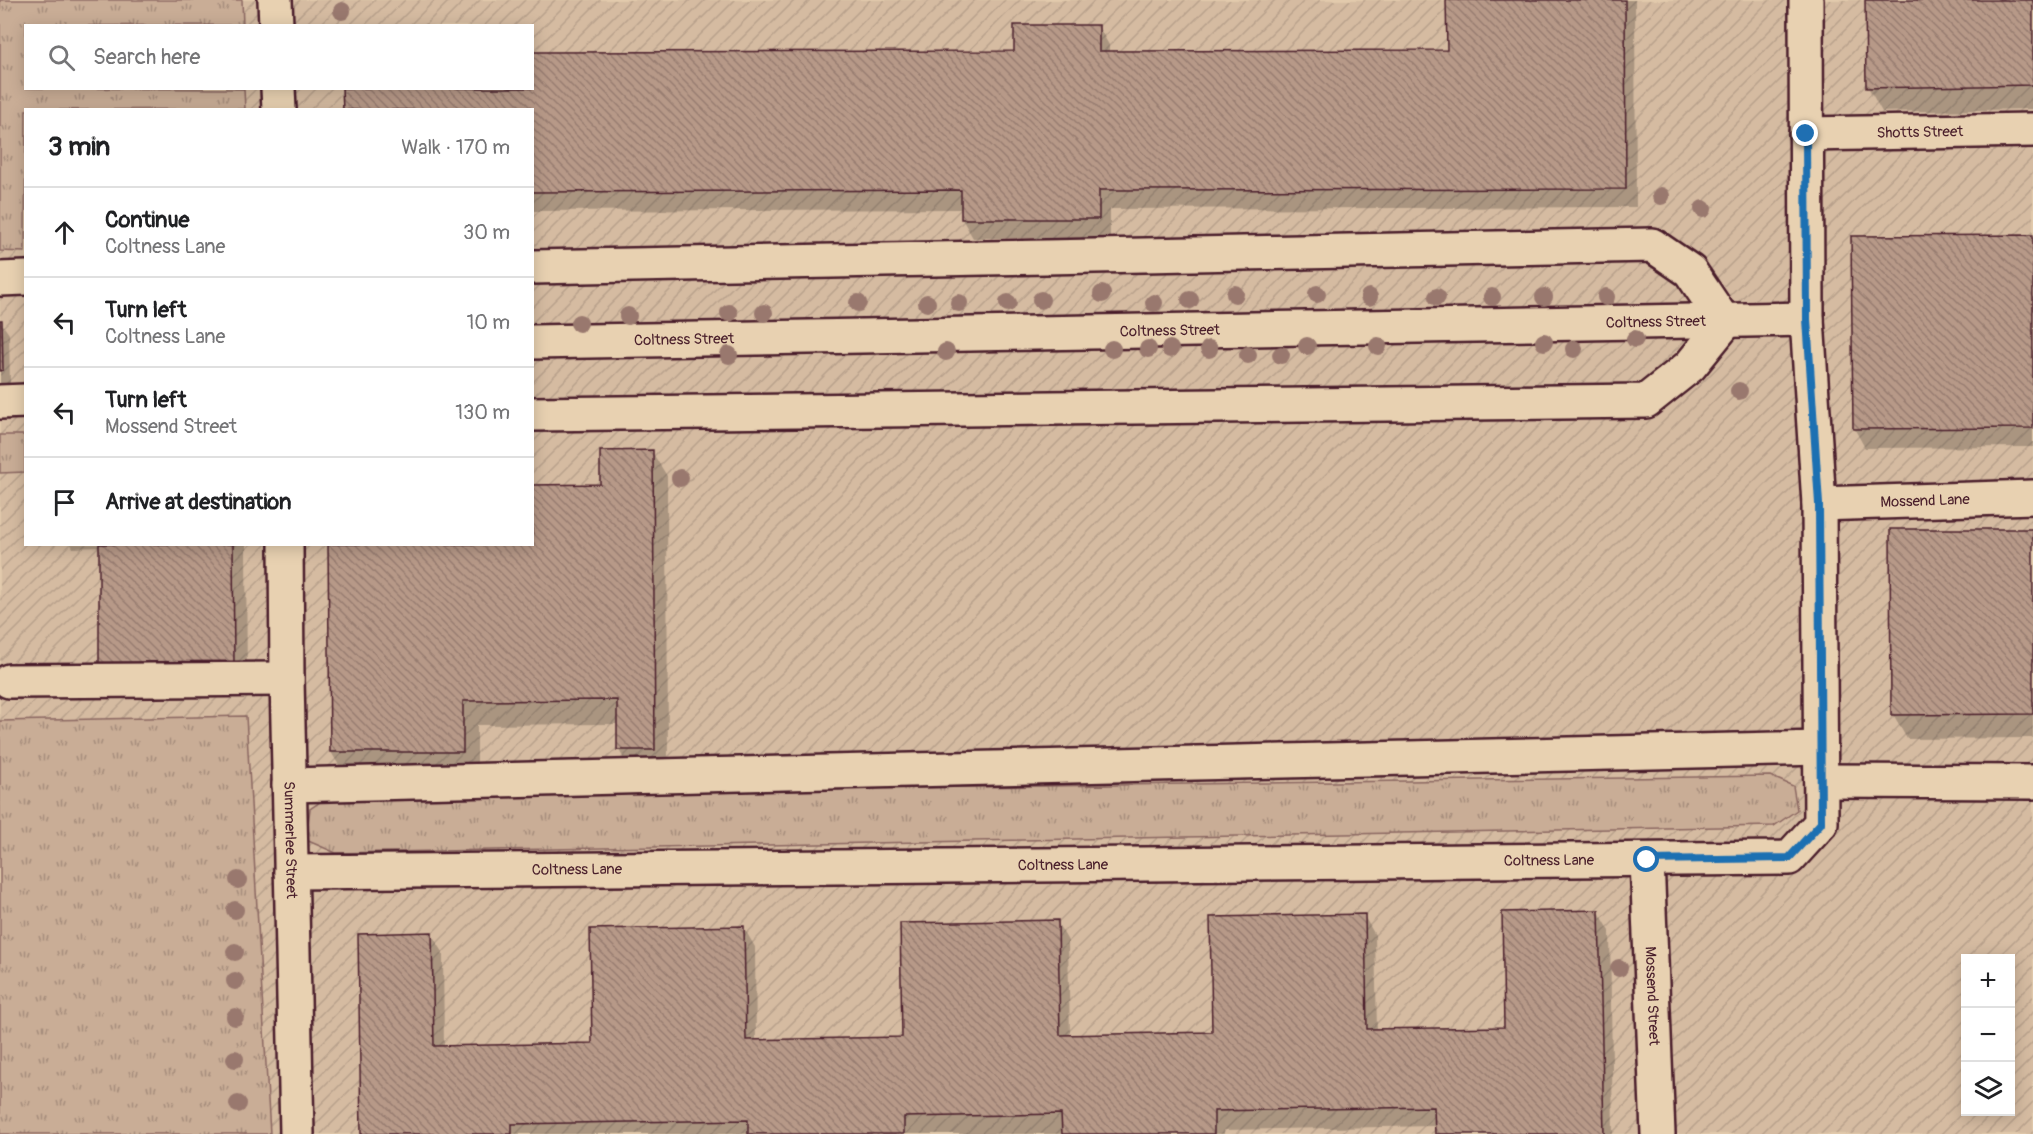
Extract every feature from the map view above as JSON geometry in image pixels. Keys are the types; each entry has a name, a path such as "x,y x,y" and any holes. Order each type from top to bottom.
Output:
{"street":[{"path":"275,0 276,24"},
{"path":"1806,0 1807,319 1819,504 1821,781 2033,782"},
{"path":"278,90 279,108"},
{"name":"Shotts Street","path":"1806,134 2033,130"},
{"path":"534,267 1652,245 1690,271 1725,322 1690,366 1646,401 534,414"},
{"path":"0,279 24,278"},
{"name":"Coltness Street","path":"534,342 1807,319"},
{"path":"0,402 24,401"},
{"name":"Mossend Lane","path":"1819,504 2033,496"},
{"name":"Summerlee Street","path":"286,546 286,679 297,1134"},
{"path":"9,681 286,679"},
{"path":"289,784 1820,748"},
{"name":"Coltness Lane","path":"291,872 1789,858 1821,823 1821,781"},
{"name":"Mossend Street","path":"1647,860 1658,1134"}],"shaded area":[{"path":"0,0 2033,0 2033,1134 270,1134 246,716 0,721"}],"green space":[{"path":"0,0 242,0 243,24 24,24 24,90 244,90 245,108 24,108 24,252 0,251"},
{"path":"0,435 24,435 24,472 0,473"},
{"path":"246,716 270,1134 0,1134 0,721"},
{"path":"1770,776 1793,786 1797,810 1774,826 336,853 306,840 310,809 329,796"}],"building":[{"path":"1446,0 1625,0 1626,189 1099,190 1099,219 961,219 961,190 534,192 534,108 343,108 342,90 534,90 534,52 1014,51 1014,25 1099,25 1099,51 1447,50"},
{"path":"1865,0 2033,0 2033,85 1866,88"},
{"path":"2033,235 2033,428 1853,429 1851,236"},
{"path":"0,320 2,320 3,370 0,371"},
{"path":"653,450 655,750 617,750 617,700 463,701 463,752 330,752 328,546 534,546 534,485 600,484 600,451"},
{"path":"1890,529 2033,529 2033,714 1891,715"},
{"path":"99,546 233,546 234,663 99,663"},
{"path":"1599,910 1604,1134 1435,1134 1434,1107 1214,1111 1214,1134 1062,1134 1061,1114 904,1117 904,1134 748,1134 748,1120 512,1124 512,1134 361,1134 358,934 432,932 434,1046 592,1043 590,929 744,926 746,1040 902,1037 900,923 1058,920 1060,1035 1212,1032 1210,917 1365,914 1367,1029 1504,1027 1502,912"}],"route":[{"path":"1647,860 1789,858 1821,823 1819,504 1807,319 1806,134"}]}
